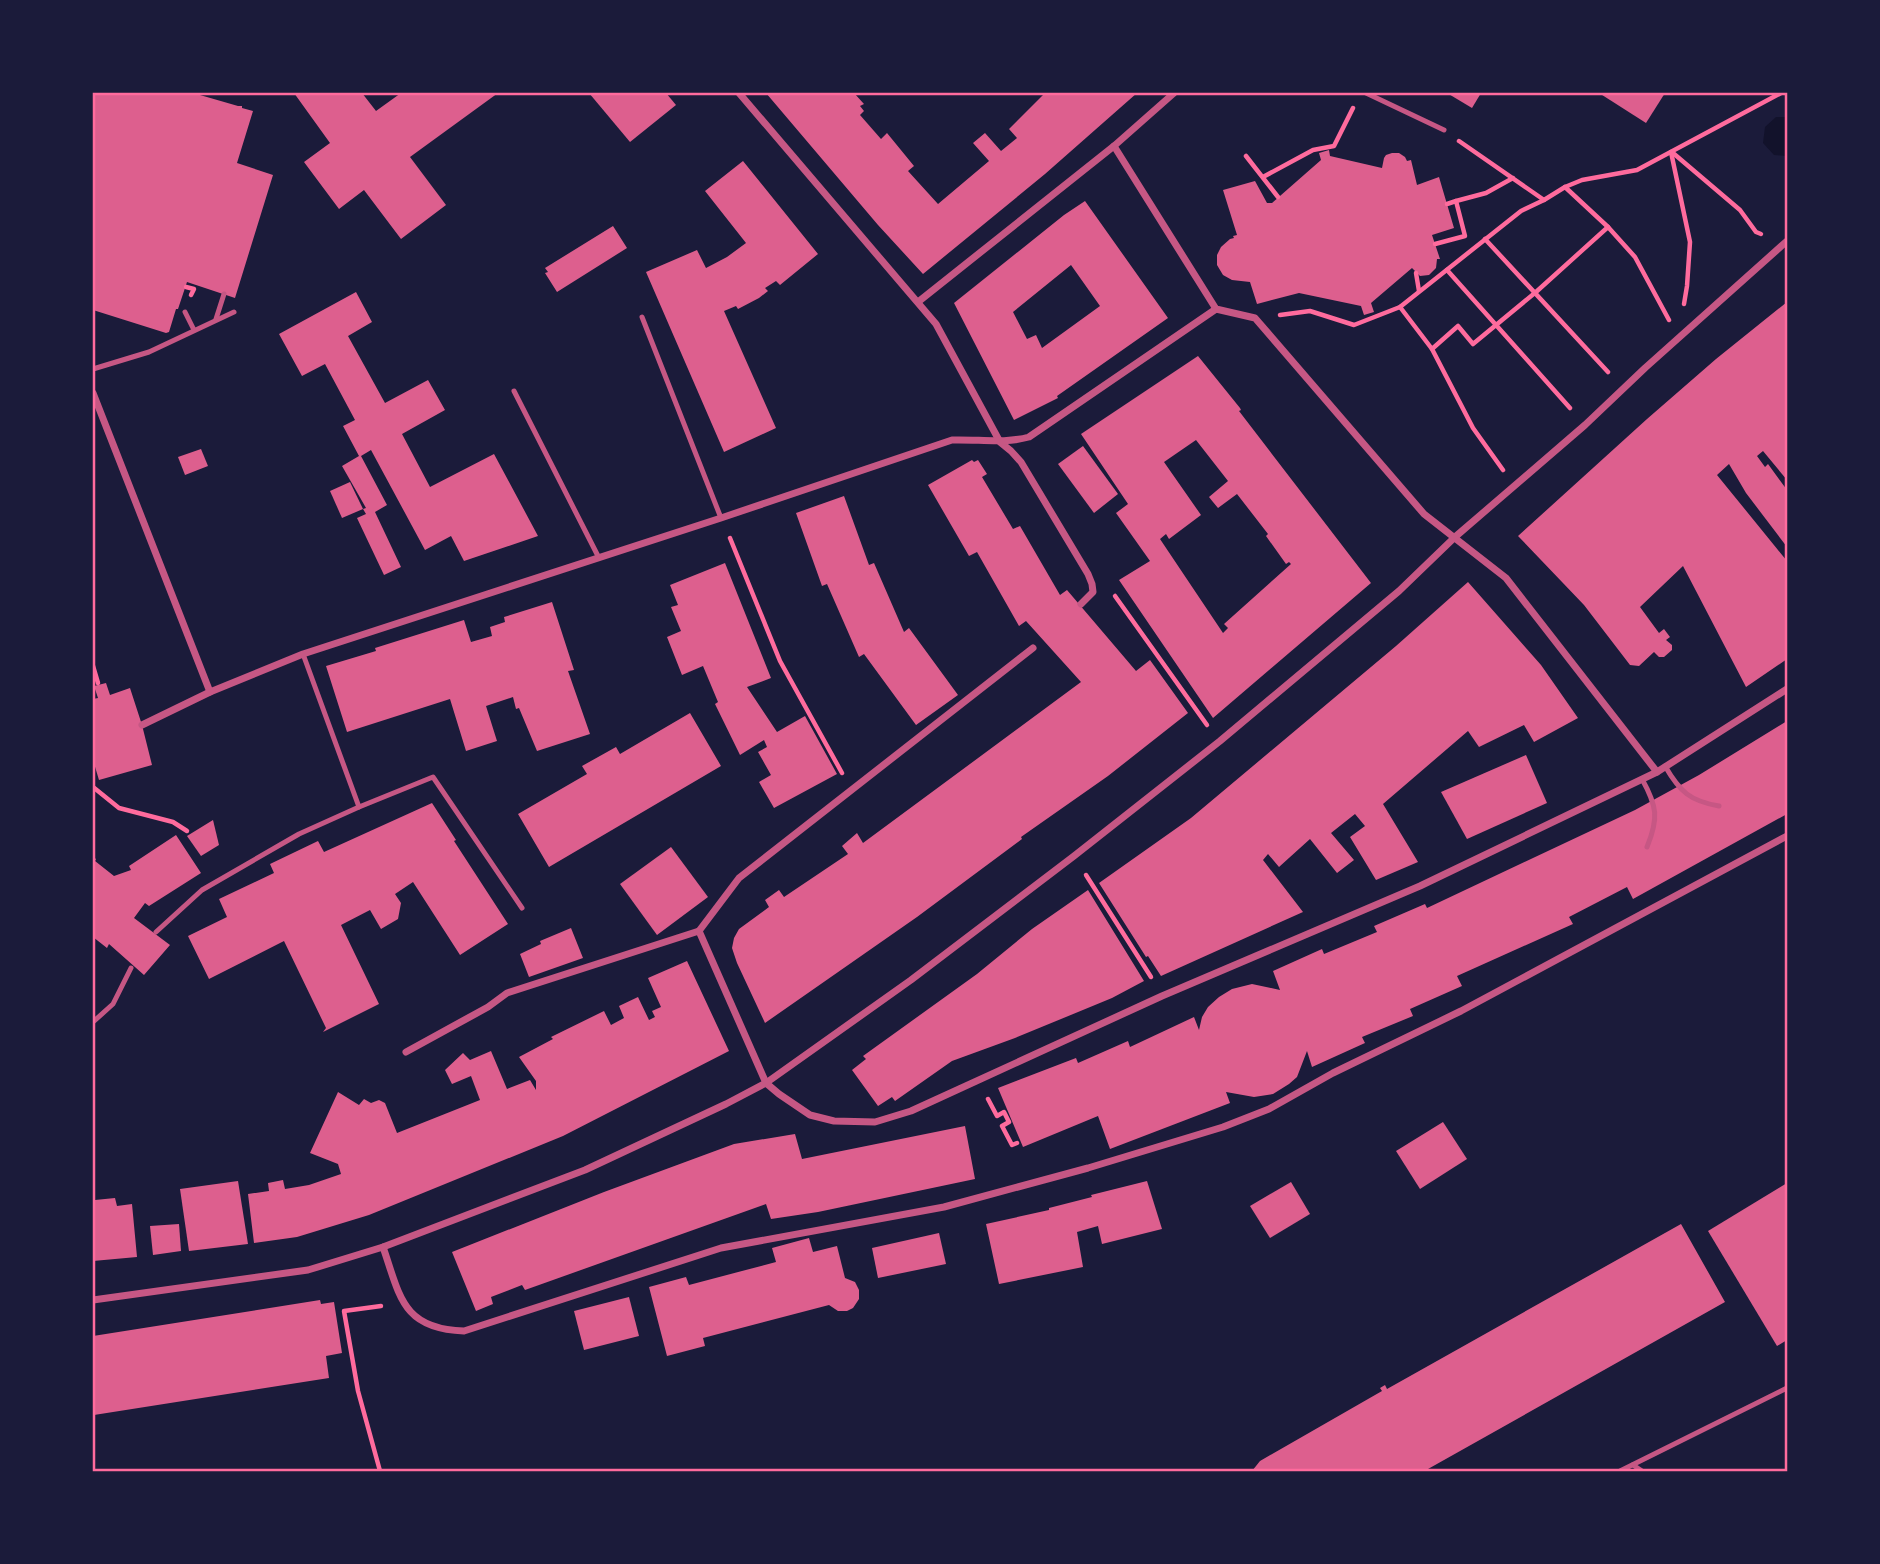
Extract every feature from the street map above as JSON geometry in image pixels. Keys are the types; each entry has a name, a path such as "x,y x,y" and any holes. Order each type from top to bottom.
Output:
{"street":[{"path":"739,93 936,324 1000,442 1012,451 1021,463 1093,584 1093,592 1081,604"},
{"path":"918,302 1114,146 1174,93"},
{"path":"1114,146 1216,309 1255,318 1424,514 1506,578 1657,772"},
{"path":"93,1300 308,1270 383,1247 586,1170 766,1083 911,980 1220,741 1399,591 1455,537 1585,425 1787,240"},
{"path":"142,725 210,692 303,654 952,440 1000,442 1018,440 1039,432 1216,309"},
{"path":"93,393 210,692"},
{"path":"406,1052 488,1007 507,993 699,931 739,878 1032,648"},
{"path":"699,931 766,1083 810,1115 834,1121 875,1122 911,1111 1150,1001 1420,886 1657,772 1787,689"},
{"path":"383,1247 402,1303 430,1325 446,1330 464,1331 721,1248 944,1207 1088,1168 1223,1127 1269,1109 1333,1073 1461,1011 1787,836"}],"lane":[{"path":"1366,93 1444,130"},
{"path":"216,320 224,294"},
{"path":"185,312 194,330"},
{"path":"93,369 149,352 234,312"},
{"path":"642,317 721,518"},
{"path":"514,391 599,558"},
{"path":"303,654 359,807"},
{"path":"1665,766 1674,782 1690,796 1702,803 1719,806"},
{"path":"156,932 202,890 299,834 433,777 522,908"},
{"path":"1642,779 1656,812 1655,830 1647,847"},
{"path":"93,1022 113,1004 131,968"},
{"path":"1620,1471 1787,1388"},
{"path":"1633,1465 1642,1471"}],"path":[{"path":"1255,318 1310,311 1354,325 1400,307 1521,211 1582,180 1637,170 1781,93"},
{"path":"1263,177 1313,150 1334,146 1356,103"},
{"path":"1444,130 1544,200"},
{"path":"1671,152 1740,210 1756,232"},
{"path":"1671,152 1690,242 1687,286 1678,338"},
{"path":"1246,156 1278,197"},
{"path":"1447,204 1486,193 1513,178"},
{"path":"1565,187 1608,227 1634,257 1678,338"},
{"path":"1435,244 1465,236 1456,201"},
{"path":"1432,349 1458,326 1473,344 1608,227"},
{"path":"1485,239 1623,389"},
{"path":"1447,270 1585,425"},
{"path":"1416,273 1419,291"},
{"path":"186,287 194,289"},
{"path":"1400,307 1432,349 1473,428 1513,485"},
{"path":"721,518 780,661 851,789"},
{"path":"1093,592 1116,596 1196,711"},
{"path":"93,666 98,683"},
{"path":"93,787 119,808 173,821 187,831"},
{"path":"1074,856 1142,964"},
{"path":"978,1079 997,1115 1004,1112 1009,1122 1002,1126 1012,1145 1017,1143"},
{"path":"380,1471 358,1391 344,1311 402,1303"}],"shaded area":[{"path":"1776,117 1787,117 1787,156 1774,155 1763,143 1765,127"}],"building":[{"path":"93,93 193,93 253,111 237,163 273,175 235,298 187,282 169,332 166,333 93,310"},
{"path":"294,93 362,93 376,111 401,93 498,93 410,157 446,205 401,239 364,190 339,209 304,162 330,143"},
{"path":"589,93 666,93 676,105 630,142"},
{"path":"766,93 854,93 864,104 860,106 864,111 860,115 881,139 887,133 914,166 908,171 938,204 989,161 973,143 985,133 1001,151 1017,138 1009,129 1045,93 1137,93 1045,174 923,274"},
{"path":"1447,93 1481,93 1472,108"},
{"path":"1599,93 1665,93 1646,123"},
{"path":"1329,150 1330,156 1382,168 1386,155 1399,153 1407,161 1411,160 1417,185 1439,177 1454,228 1432,235 1440,259 1437,259 1436,268 1429,275 1420,276 1412,268 1371,303 1374,312 1364,315 1361,306 1299,293 1257,304 1250,282 1232,280 1223,275 1217,265 1217,255 1221,247 1237,235 1223,190 1255,181 1267,203 1272,203 1321,160 1319,153"},
{"path":"743,161 818,254 780,285 776,281 765,288 768,291 759,298 738,309 736,306 724,311 776,428 724,452 646,272 697,250 706,268 746,243 705,191"},
{"path":"1085,201 1168,318 1057,396 1058,398 1014,420 954,303","holes":["1071,265 1100,306 1042,348 1036,335 1027,339 1013,312"]},
{"path":"613,226 627,248 557,292 545,273 548,272 545,268"},
{"path":"356,292 372,322 348,336 385,403 428,380 445,410 402,434 430,487 494,454 538,536 464,561 451,536 425,550 371,450 361,456 387,505 375,512 401,567 384,575 357,518 366,514 363,509 366,508 342,466 359,456 343,426 355,420 325,364 302,376 279,334"},
{"path":"1787,302 1787,480 1763,451 1757,456 1765,467 1768,464 1787,490 1787,547 1746,493 1729,464 1717,475 1787,561 1787,659 1746,687 1683,566 1640,607 1659,633 1664,629 1670,637 1666,640 1672,645 1672,650 1664,657 1659,657 1654,652 1639,666 1630,665 1584,605 1518,536 1647,419"},
{"path":"1198,356 1371,583 1213,718 1119,580 1150,561 1116,513 1128,504 1081,434","holes":["1196,440 1228,481 1209,497 1218,508 1237,494 1268,534 1266,536 1286,564 1291,564 1224,624 1228,628 1223,633 1160,539 1166,534 1169,539 1201,515 1164,462"]},
{"path":"1083,446 1118,494 1094,513 1058,464"},
{"path":"201,449 208,466 185,475 178,457"},
{"path":"972,460 978,460 987,474 982,477 1013,529 1020,526 1060,595 1067,590 1136,671 1150,660 1188,713 1108,776 1021,837 1022,839 917,917 765,1023 732,948 739,929 769,907 765,900 779,890 784,897 848,854 842,846 857,833 863,843 1081,682 1026,621 1019,626 977,552 969,556 928,485"},
{"path":"350,482 363,509 342,518 330,491"},
{"path":"844,496 869,565 874,563 904,632 909,628 958,695 916,725 864,654 859,657 827,584 822,586 796,513"},
{"path":"725,563 771,678 747,687 777,732 805,716 837,774 774,808 759,782 771,775 758,752 767,747 764,740 740,755 715,704 718,702 703,666 682,675 667,637 681,631 671,607 678,605 670,585"},
{"path":"1468,582 1541,665 1578,718 1534,742 1524,725 1479,747 1468,731 1383,804 1418,862 1376,880 1350,837 1365,826 1355,814 1331,833 1354,860 1337,873 1310,839 1279,867 1268,854 1263,860 1303,912 1161,976 1099,883 1191,818"},
{"path":"552,602 574,670 568,671 590,734 537,751 519,708 516,709 513,697 486,706 497,741 466,751 450,699 347,732 326,666 464,620 471,642 492,636 490,627 505,622 504,617"},
{"path":"106,683 110,695 130,688 152,765 99,780 93,760 93,699 98,698 94,686"},
{"path":"690,713 721,766 549,867 518,814 587,774 582,766 616,747 620,754"},
{"path":"1787,721 1787,814 1633,899 1627,887 1569,917 1573,924 1457,976 1462,986 1410,1009 1413,1016 1362,1037 1365,1043 1312,1067 1307,1051 1297,1077 1273,1094 1254,1097 1226,1092 1230,1103 1110,1149 1098,1116 1023,1147 998,1088 1076,1058 1078,1063 1128,1041 1130,1047 1194,1017 1199,1030 1208,1007 1232,989 1252,984 1280,990 1273,971 1322,949 1324,954 1377,932 1374,926 1425,904 1427,908 1635,810 1699,775"},
{"path":"1526,755 1547,803 1467,839 1441,792"},
{"path":"432,803 508,924 460,955 413,882 395,894 401,903 398,919 381,929 370,910 341,925 379,1004 323,1032 326,1028 284,941 209,979 188,936 227,917 219,899 274,873 270,864 318,841 324,852"},
{"path":"213,820 219,845 201,856 187,836"},
{"path":"176,835 201,873 149,906 145,903 134,918 170,945 144,975 109,944 107,948 93,937 93,857 114,876 131,870 129,866"},
{"path":"671,847 708,897 657,935 620,884"},
{"path":"1088,890 1144,981 1112,998 952,1061 895,1101 892,1097 878,1106 852,1070 866,1059 863,1056"},
{"path":"571,928 583,958 529,977 520,954 541,944 540,941"},
{"path":"687,961 729,1051 563,1136 369,1215 297,1237 254,1243 248,1194 269,1191 268,1183 283,1180 285,1189 309,1185 341,1174 338,1164 310,1153 338,1092 359,1105 364,1099 371,1103 379,1100 385,1103 397,1133 480,1100 471,1076 452,1084 445,1070 463,1053 470,1060 491,1051 507,1089 530,1080 536,1090 536,1081 519,1057 553,1039 551,1037 604,1011 611,1025 624,1018 619,1006 638,997 649,1020 655,1017 652,1011 661,1007 648,978"},
{"path":"1443,1122 1467,1159 1420,1189 1396,1151"},
{"path":"965,1126 975,1179 818,1212 771,1219 766,1204 525,1290 522,1285 491,1297 493,1304 476,1311 452,1252 734,1144 795,1134 802,1159"},
{"path":"238,1181 248,1244 189,1251 180,1189"},
{"path":"1147,1181 1162,1229 1102,1244 1098,1226 1077,1232 1083,1267 999,1284 986,1224 1049,1210 1092,1197 1091,1195"},
{"path":"1291,1182 1310,1214 1270,1238 1250,1206"},
{"path":"1787,1183 1787,1340 1777,1346 1708,1231"},
{"path":"115,1198 117,1206 132,1204 137,1257 93,1261 95,1200"},
{"path":"179,1224 181,1251 153,1255 150,1226"},
{"path":"1681,1224 1725,1302 1428,1469 1429,1471 1252,1471 1260,1461 1382,1391 1380,1388 1385,1385 1387,1389"},
{"path":"939,1233 946,1264 878,1278 872,1248"},
{"path":"809,1238 813,1252 837,1246 845,1278 855,1282 859,1290 859,1299 853,1308 838,1311 829,1305 703,1338 705,1346 667,1356 649,1287 686,1277 689,1285 776,1262 772,1248"},
{"path":"629,1297 639,1336 584,1350 574,1311"},
{"path":"320,1300 321,1304 334,1302 342,1353 326,1356 329,1378 94,1415 93,1336"}]}
